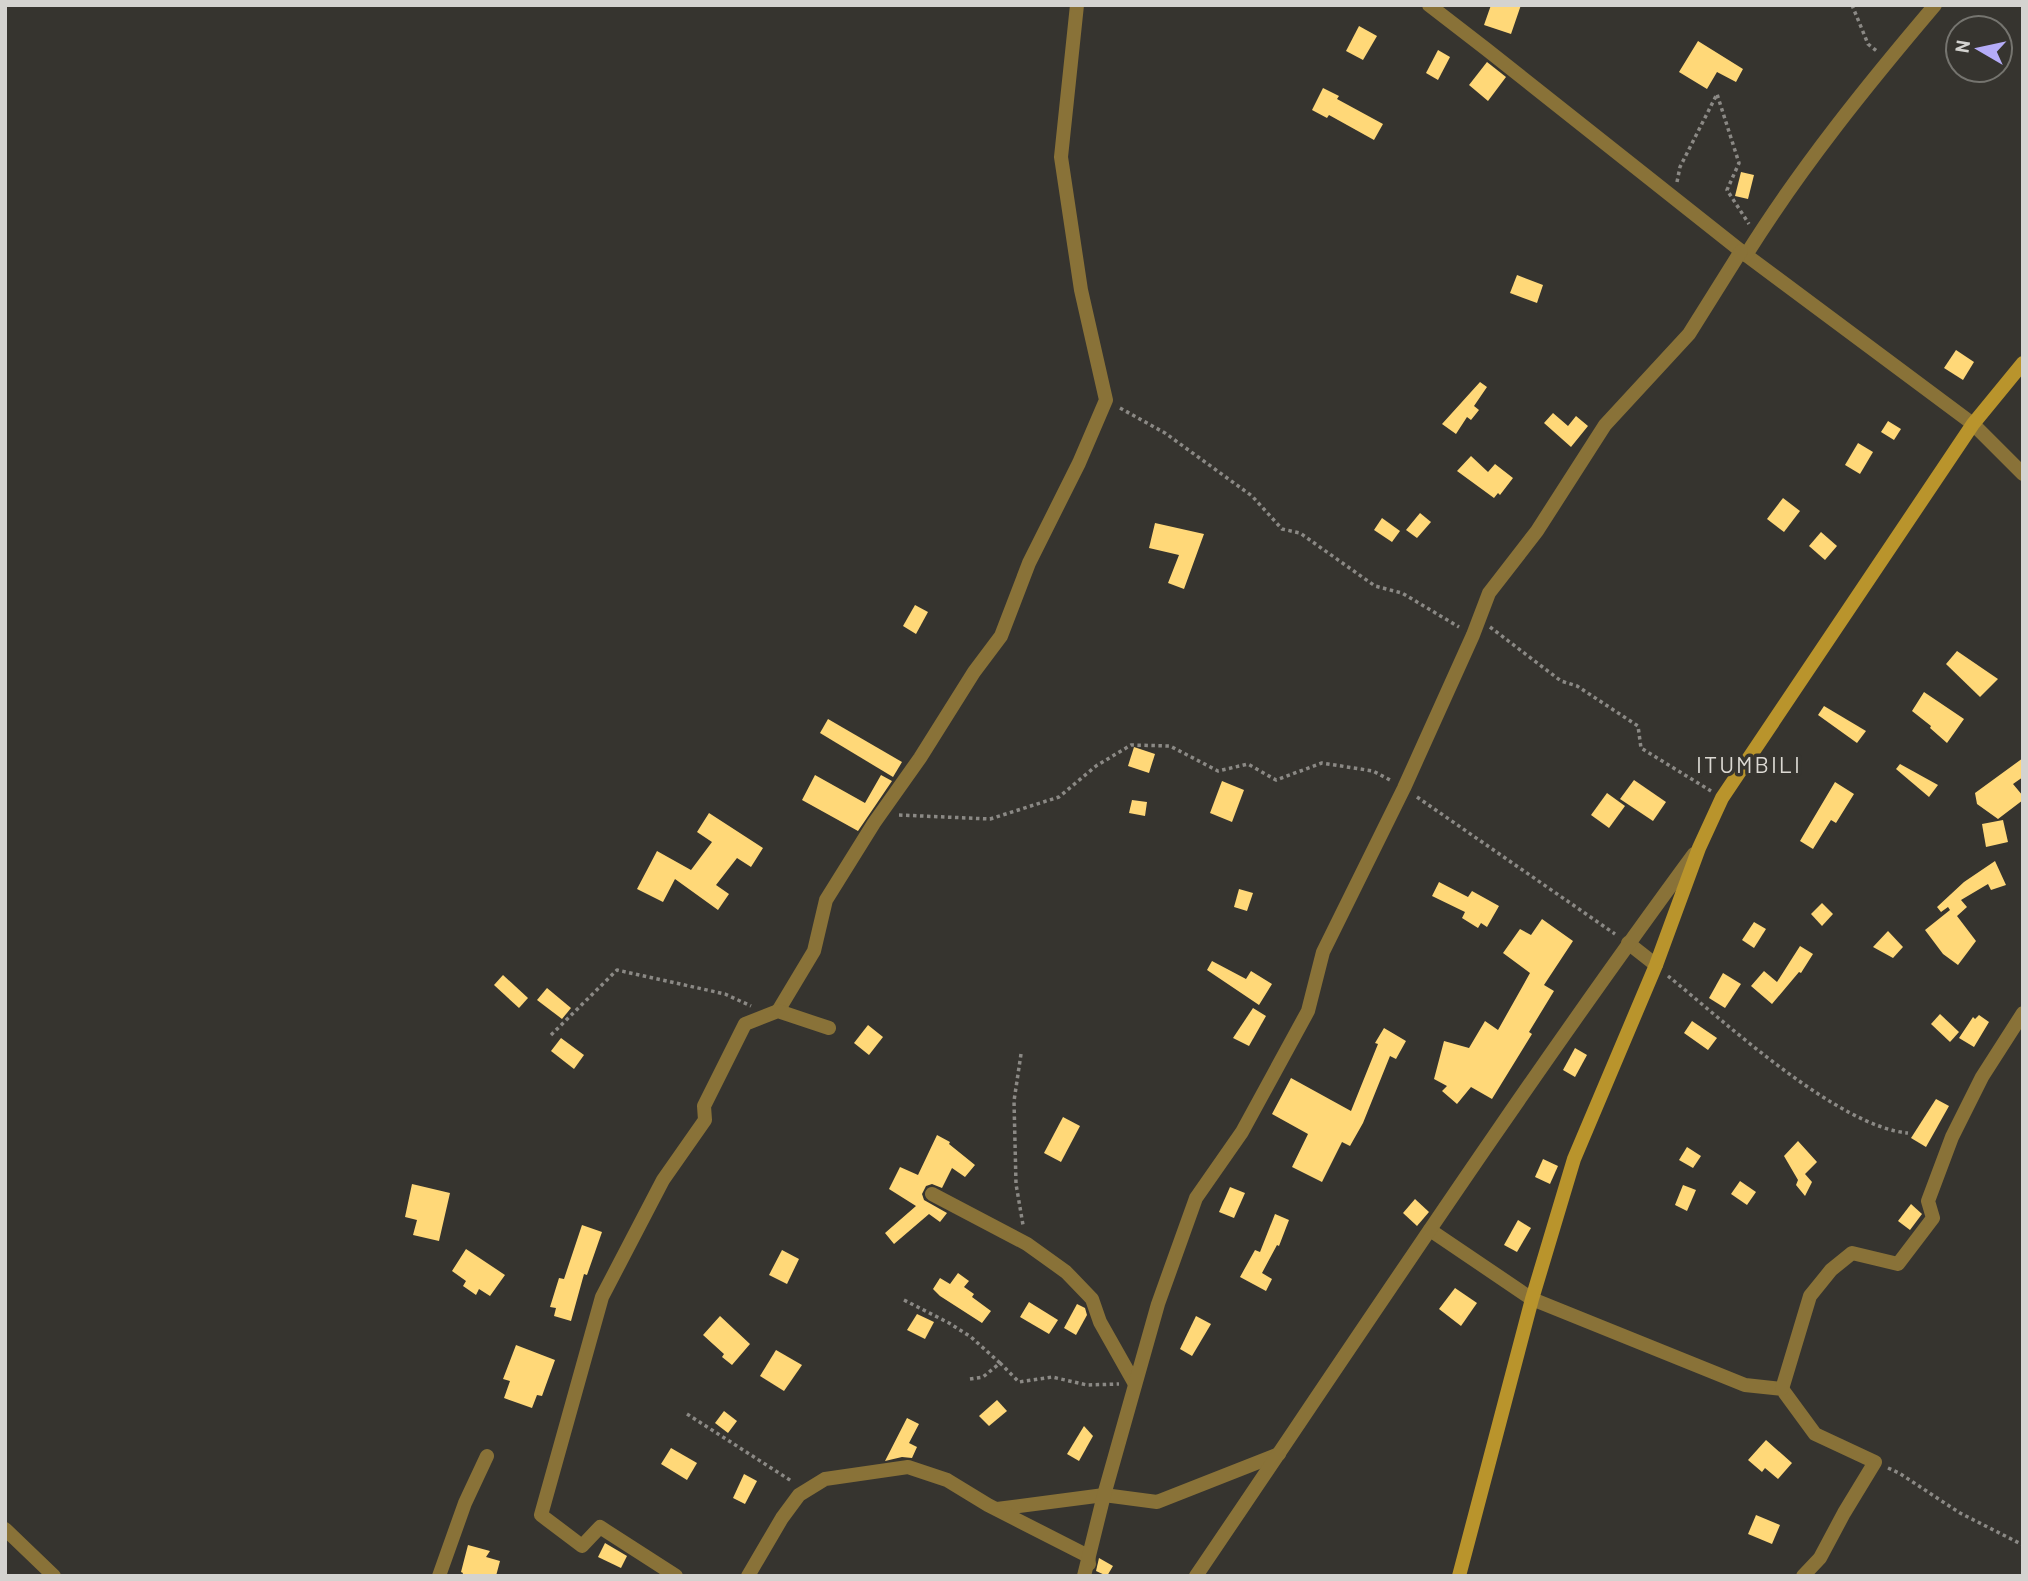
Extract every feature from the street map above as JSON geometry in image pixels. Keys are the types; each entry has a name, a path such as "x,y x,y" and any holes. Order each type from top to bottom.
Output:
{"main road":[{"path":"1459,1576 1532,1299 1574,1159 1656,965 1699,848 1721,797 1973,424 2023,363"}],"street":[{"path":"676,1576 600,1527 582,1546 541,1515 602,1297 663,1180 705,1120 704,1106 745,1024 773,1013 814,951 826,900 974,672 1001,636 1029,563 1079,463 1106,400 1081,290 1061,157 1077,5"},
{"path":"1429,5 1744,253 1973,424 2023,474"},
{"path":"1084,1576 1158,1304 1196,1198 1242,1132 1308,1011 1323,952 1404,788 1473,635 1489,593 1537,531 1605,425 1689,334 1822,145 1888,59 1934,5"},
{"path":"1196,1576 1430,1230 1629,943 1699,848"},
{"path":"1629,943 1656,965"},
{"path":"773,1013 829,1028"},
{"path":"1782,1389 1810,1296 1831,1270 1852,1252 1898,1264 1933,1217 1928,1201 1952,1136 1982,1077 2023,1013"},
{"path":"932,1194 1027,1244 1066,1272 1092,1299 1100,1322 1135,1384"},
{"path":"1430,1230 1532,1299 1745,1385 1782,1389 1815,1434 1875,1462 1820,1558 1803,1576"},
{"path":"997,1509 1104,1495 1157,1502 1279,1453"},
{"path":"439,1576 465,1503 487,1456"},
{"path":"748,1576 782,1518 806,1490 825,1479 908,1467 947,1480 1088,1556 1094,1576"},
{"path":"5,1529 54,1576"}],"path":[{"path":"1852,5 1868,44 1888,59"},
{"path":"1674,198 1679,167 1717,94 1739,163 1727,190 1757,238"},
{"path":"1106,400 1165,433 1252,496 1282,529 1300,533 1375,586 1402,593 1473,635"},
{"path":"1479,618 1561,681 1577,686 1638,726 1641,748 1721,797"},
{"path":"880,814 990,819 1059,797 1096,766 1125,748"},
{"path":"1656,965 1799,1080 1845,1111 1892,1131 1908,1133"},
{"path":"551,1035 617,970 724,993 773,1013"},
{"path":"1021,1054 1014,1101 1016,1184 1027,1244"},
{"path":"904,1300 971,1337 1019,1382 1052,1377 1087,1385 1135,1384"},
{"path":"970,1379 983,1377 1000,1363"},
{"path":"687,1414 806,1490"},
{"path":"1875,1462 1899,1473 1960,1513 2023,1545"}],"building":[{"path":"1491,5 1521,5 1511,34 1484,25"},
{"path":"1359,26 1377,36 1363,60 1346,51"},
{"path":"1698,41 1743,69 1736,82 1717,72 1707,89 1679,72"},
{"path":"1438,50 1450,57 1438,80 1426,73"},
{"path":"1487,62 1506,77 1488,101 1469,85"},
{"path":"1323,88 1339,96 1337,99 1383,124 1374,140 1329,115 1327,118 1312,110"},
{"path":"1741,172 1754,175 1748,199 1735,196"},
{"path":"1517,275 1543,285 1537,303 1510,293"},
{"path":"1956,350 1974,362 1963,380 1944,368"},
{"path":"1480,382 1487,387 1474,406 1479,410 1471,420 1467,417 1456,434 1442,424"},
{"path":"1553,413 1568,426 1576,416 1588,426 1571,447 1544,423"},
{"path":"1888,421 1901,429 1894,440 1881,432"},
{"path":"1858,443 1873,452 1860,474 1845,465"},
{"path":"1471,456 1488,472 1495,464 1513,478 1500,495 1498,493 1494,498 1457,471"},
{"path":"1783,498 1800,511 1784,532 1767,519"},
{"path":"1420,513 1431,522 1417,538 1406,530"},
{"path":"1382,518 1400,531 1392,542 1374,530"},
{"path":"1155,523 1204,534 1184,589 1168,583 1179,555 1149,548"},
{"path":"1821,532 1837,546 1825,560 1809,546"},
{"path":"915,605 928,612 916,634 903,626"},
{"path":"1957,651 1998,679 1980,697 1946,664"},
{"path":"1924,692 1964,719 1947,743 1912,711"},
{"path":"1824,706 1866,731 1857,743 1818,715"},
{"path":"828,719 902,762 893,777 820,733"},
{"path":"1134,747 1155,754 1149,773 1128,766"},
{"path":"2023,758 2023,777 2013,784 2023,796 2023,800 1998,819 1977,804 1975,793"},
{"path":"1900,764 1938,785 1929,797 1896,769"},
{"path":"815,775 865,803 881,775 892,781 858,831 802,800"},
{"path":"1634,780 1666,802 1653,821 1620,799"},
{"path":"1222,781 1244,790 1232,822 1210,813"},
{"path":"1835,782 1854,794 1836,823 1831,820 1813,849 1800,841"},
{"path":"1607,793 1625,806 1609,828 1591,815"},
{"path":"1132,800 1147,802 1145,816 1129,813"},
{"path":"709,813 763,848 751,867 737,858 716,885 729,894 718,910 675,879 663,902 637,889 657,851 691,870 712,842 697,832"},
{"path":"2003,820 2008,842 1986,847 1982,824"},
{"path":"1995,861 2006,885 1991,890 1988,884 1961,900 1967,907 1957,916 1976,941 1958,965 1943,954 1925,930 1950,910 1948,907 1941,912 1937,907 1964,882"},
{"path":"1439,882 1468,897 1472,891 1499,906 1487,927 1481,923 1478,928 1462,918 1465,912 1432,896"},
{"path":"1239,889 1253,893 1247,911 1234,907"},
{"path":"1822,903 1833,914 1822,926 1811,914"},
{"path":"1542,919 1573,941 1544,985 1554,991 1529,1032 1532,1034 1492,1099 1471,1087 1457,1104 1442,1091 1447,1086 1434,1079 1444,1041 1469,1048 1485,1021 1498,1030 1530,973 1503,953 1520,929 1531,935"},
{"path":"1754,922 1766,929 1754,948 1742,940"},
{"path":"1888,931 1903,947 1893,958 1873,947"},
{"path":"1800,946 1813,954 1801,973 1799,972 1772,1004 1751,986 1764,971 1777,982"},
{"path":"1212,961 1246,979 1251,971 1272,984 1259,1005 1207,970"},
{"path":"1723,973 1741,984 1725,1008 1709,998"},
{"path":"503,975 528,998 519,1008 494,985"},
{"path":"547,988 571,1008 562,1019 537,1000"},
{"path":"1253,1008 1266,1016 1249,1046 1233,1038"},
{"path":"1940,1014 1959,1032 1950,1042 1931,1024"},
{"path":"1979,1015 1989,1022 1974,1047 1959,1038 1973,1017 1975,1019"},
{"path":"1692,1021 1717,1038 1708,1050 1684,1033"},
{"path":"868,1025 883,1037 869,1055 854,1043"},
{"path":"1384,1028 1406,1041 1396,1059 1390,1056 1363,1123 1350,1146 1342,1142 1322,1182 1292,1167 1308,1134 1272,1114 1291,1078 1351,1111 1378,1044 1375,1043"},
{"path":"561,1038 584,1055 574,1069 551,1051"},
{"path":"1575,1048 1587,1055 1575,1077 1563,1070"},
{"path":"1936,1099 1949,1106 1926,1147 1911,1138"},
{"path":"1063,1117 1080,1126 1061,1162 1044,1153"},
{"path":"937,1135 950,1142 949,1144 975,1165 965,1177 952,1168 942,1188 932,1184 926,1186 922,1194 924,1200 947,1213 940,1222 929,1214 894,1244 885,1233 916,1206 889,1189 900,1167 918,1175"},
{"path":"1798,1141 1817,1162 1805,1174 1812,1182 1805,1196 1796,1185 1798,1180 1784,1156"},
{"path":"1687,1147 1701,1156 1693,1168 1679,1160"},
{"path":"1543,1159 1558,1166 1550,1184 1535,1177"},
{"path":"1740,1181 1756,1192 1747,1205 1731,1194"},
{"path":"412,1184 450,1193 439,1241 413,1235 417,1220 405,1217"},
{"path":"1683,1185 1696,1190 1687,1211 1675,1205"},
{"path":"1230,1187 1245,1193 1234,1218 1219,1212"},
{"path":"1415,1199 1429,1212 1417,1226 1403,1213"},
{"path":"1911,1204 1922,1214 1910,1230 1898,1221"},
{"path":"1275,1214 1289,1220 1279,1246 1277,1245 1262,1273 1272,1279 1266,1291 1240,1277 1255,1250 1260,1252"},
{"path":"1518,1220 1531,1228 1517,1252 1504,1245"},
{"path":"582,1225 602,1232 587,1275 584,1274 571,1321 554,1316 556,1308 550,1307 559,1278 564,1279"},
{"path":"466,1249 505,1275 490,1296 479,1289 476,1295 463,1286 466,1281 452,1271"},
{"path":"782,1250 799,1259 787,1284 769,1275"},
{"path":"958,1273 969,1281 964,1287 974,1294 972,1297 991,1311 982,1323 933,1289 940,1278 950,1284"},
{"path":"1455,1288 1477,1303 1461,1326 1439,1309"},
{"path":"1029,1302 1058,1320 1049,1334 1020,1317"},
{"path":"1077,1304 1085,1308 1087,1315 1076,1335 1064,1328"},
{"path":"917,1314 934,1322 925,1339 907,1330"},
{"path":"720,1316 750,1344 732,1365 703,1335"},
{"path":"1196,1316 1211,1324 1192,1356 1180,1349"},
{"path":"516,1345 555,1360 542,1396 537,1395 532,1408 504,1398 510,1381 503,1379"},
{"path":"776,1350 802,1365 784,1391 760,1376"},
{"path":"997,1400 1007,1411 989,1426 979,1416"},
{"path":"724,1411 737,1421 728,1433 715,1423"},
{"path":"907,1418 919,1424 909,1443 917,1447 912,1458 885,1461"},
{"path":"1084,1426 1093,1436 1079,1461 1067,1454"},
{"path":"1766,1440 1792,1463 1778,1479 1765,1468 1762,1472 1748,1460"},
{"path":"671,1448 697,1463 687,1480 661,1464"},
{"path":"744,1474 757,1481 745,1504 733,1498"},
{"path":"1756,1515 1780,1525 1772,1544 1748,1534"},
{"path":"605,1543 627,1556 621,1568 598,1557"},
{"path":"468,1545 490,1551 486,1557 500,1561 496,1576 462,1576"},
{"path":"1099,1558 1113,1566 1107,1576 1096,1571"}],"district":[{"name":"ITUMBILI","path":"1749,764"}]}
